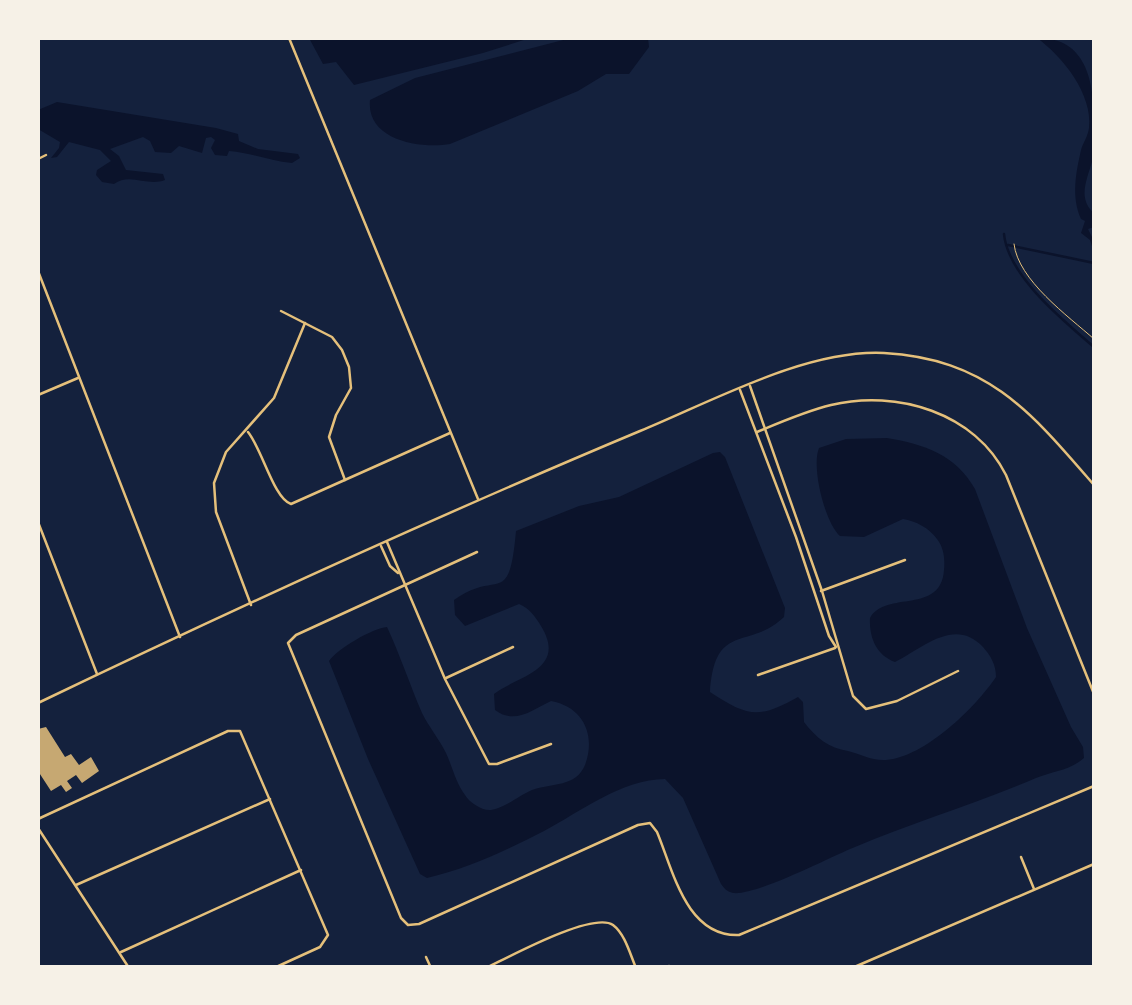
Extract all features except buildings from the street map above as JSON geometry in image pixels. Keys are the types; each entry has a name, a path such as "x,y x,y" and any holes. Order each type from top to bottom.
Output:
{"street":[{"path":"289,38 478,498"},
{"path":"38,159 46,155"},
{"path":"38,271 180,637"},
{"path":"281,311 334,339 351,373 350,388 330,437 345,481"},
{"path":"251,604 218,519 213,495 215,475 222,458 248,431 282,384 305,323"},
{"path":"38,703 478,498 750,386 840,355 905,355 950,365 990,384 1028,410 1094,485"},
{"path":"38,396 79,377"},
{"path":"750,386 822,591 836,648"},
{"path":"740,390 855,701 866,709 897,701 958,671"},
{"path":"757,432 827,406 869,400 912,405 974,433 1006,476 1094,694"},
{"path":"248,431 284,502 298,502 452,432"},
{"path":"777,488 784,484"},
{"path":"38,522 98,674"},
{"path":"797,540 803,538"},
{"path":"387,542 445,679 490,765 551,744"},
{"path":"381,545 390,566 399,574"},
{"path":"477,552 296,634 288,643 401,918 408,925 419,924 650,823 689,908 716,932 738,934 1094,786"},
{"path":"815,593 904,560"},
{"path":"445,679 513,648"},
{"path":"758,675 836,648"},
{"path":"38,819 228,731 238,730 326,926 327,941 274,968"},
{"path":"76,886 271,798"},
{"path":"38,828 128,965 120,968"},
{"path":"1021,857 1034,890"},
{"path":"852,968 1094,864"},
{"path":"120,953 302,870"},
{"path":"486,968 583,925 604,922 619,932 636,968"},
{"path":"711,940 716,932"},
{"path":"426,958 430,968"},
{"path":"871,959 874,968"}],"path":[{"path":"1014,244 1016,255 1034,283 1054,306 1094,339"}],"water":[{"path":"309,38 530,38 354,85 336,62 323,64"},
{"path":"571,38 648,38 649,47 629,74 606,74 578,91 450,144 424,145 397,139 386,133 371,114 370,100 415,78"},
{"path":"1037,38 1067,45 1077,53 1089,77 1095,147 1085,200 1094,213 1094,227 1088,229 1093,249 1081,233 1085,221 1078,211 1075,193 1079,158 1089,128 1086,102 1065,65"},
{"path":"57,102 216,128 238,134 239,141 258,149 298,154 300,158 292,163 229,151 227,156 215,155 211,148 215,140 211,137 206,138 202,153 179,146 171,153 155,152 143,137 110,149 126,170 163,174 165,180 102,182 97,170 111,161 100,150 69,142 57,157 51,158 60,142 38,129 38,110"},
{"path":"887,438 938,453 958,468 975,489 1027,628 1083,747 1084,758 1067,768 744,892 731,892 721,884 683,798 665,779 617,790 530,838 472,864 427,878 420,874 329,661 356,640 387,627 422,713 446,753 459,785 480,808 496,809 532,790 570,781 585,765 589,744 584,724 572,709 551,701 516,716 495,710 494,694 544,662 548,641 539,622 519,604 465,626 455,615 454,600 505,579 510,571 516,531 579,506 619,497 713,453 720,452 725,457 785,608 784,617 771,627 726,646 713,670 710,692 754,712 773,709 798,697 803,702 804,722 823,741 881,760 917,750 962,716 996,677 983,647 972,638 950,635 895,662 878,650 871,632 870,618 878,610 923,598 941,584 944,562 939,542 926,528 903,519 864,537 840,536 829,519 821,494 819,448 846,439"}],"waterway":[{"path":"1004,234 1008,250 1026,281 1094,347"},
{"path":"1008,245 1094,263"}]}
